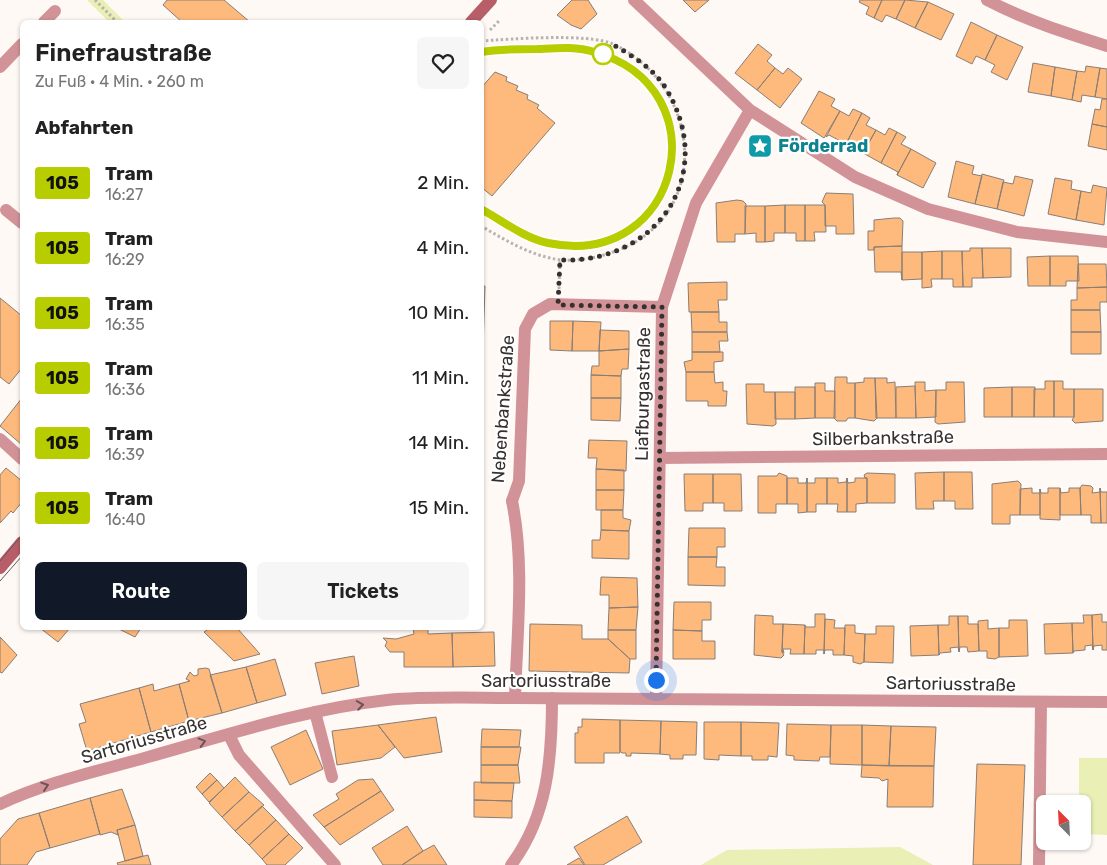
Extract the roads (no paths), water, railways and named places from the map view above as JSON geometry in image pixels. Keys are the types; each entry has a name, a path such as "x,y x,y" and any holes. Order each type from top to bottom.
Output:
{"main road":[{"path":"473,20 490,0"},
{"path":"0,568 20,544"}],"street":[{"path":"634,0 750,110 855,177 928,209 1016,232 1107,242"},
{"path":"987,0 1048,27 1107,46"},
{"path":"46,20 55,11"},
{"path":"0,67 20,46"},
{"name":"Liafburgastraße","path":"656,698 662,307 696,203 750,110"},
{"path":"6,210 20,222"},
{"name":"Nebenbankstraße","path":"515,698 519,564 517,525 512,501 519,481 525,329 533,314 550,304 662,307"},
{"path":"0,439 20,457"},
{"name":"Silberbankstraße","path":"660,458 1107,454"},
{"name":"Sartoriusstraße","path":"0,804 43,786 229,735 315,712 386,700 426,698 656,698 1041,703 1107,702"},
{"path":"511,865 520,853 539,816 548,779 552,742 552,698"},
{"path":"1039,864 1041,703"},
{"path":"315,712 332,777"},
{"path":"229,735 245,762 335,865"}],"tram line":[{"name":"105","path":"484,51 570,48 594,52 623,63 635,71 657,95 670,129 673,159 670,176 658,202 636,225 605,241 580,246 537,240 517,231 484,211"},
{"path":"484,52 504,49 581,49 594,52 635,71 660,101 671,135 669,171 655,204 629,230 593,244 548,243 522,233 484,211"},
{"path":"0,561 20,537"},
{"path":"0,581 20,558"}],"place":[{"name":"Förderrad","path":"760,146"}]}
